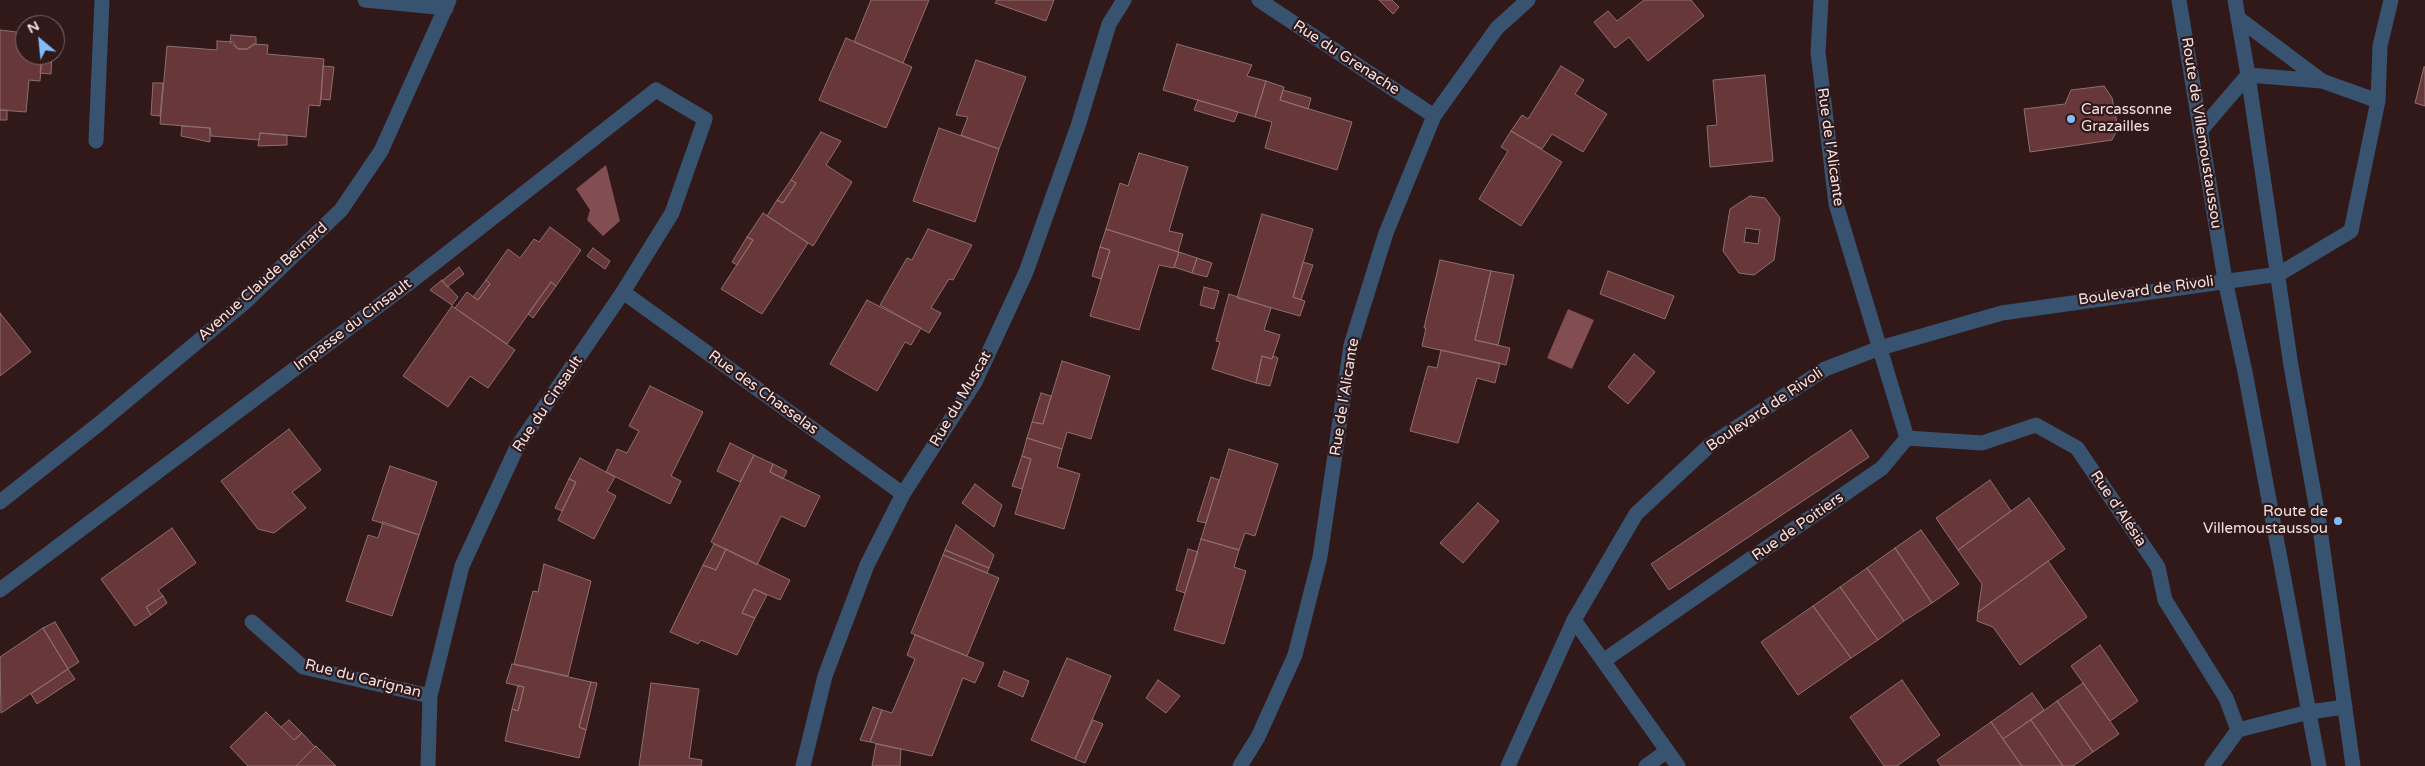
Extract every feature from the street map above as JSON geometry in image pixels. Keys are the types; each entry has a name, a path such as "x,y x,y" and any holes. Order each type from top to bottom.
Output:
{"street":[{"path":"96,141 102,0"},
{"path":"365,0 448,4"},
{"name":"Rue du Muscat","path":"803,766 825,676 867,564 903,494 975,382 1026,272 1078,126 1109,24 1124,0"},
{"name":"Rue du Grenache","path":"1259,0 1434,116"},
{"name":"Rue de l'Alicante","path":"1240,766 1258,737 1295,654 1320,557 1351,344 1386,233 1434,116 1497,28 1528,0"},
{"name":"Rue de l'Alicante","path":"1821,0 1818,52 1836,204 1880,348"},
{"name":"Route de Villemoustaussou","path":"2179,0 2225,280 2319,766"},
{"path":"2235,0 2279,274 2291,366 2319,522 2353,766"},
{"path":"2279,274 2351,231 2378,101 2380,46 2392,0"},
{"name":"Avenue Claude Bernard","path":"0,502 100,423 244,303 341,210 381,151 448,4"},
{"path":"2238,18 2322,81"},
{"path":"2200,131 2248,74"},
{"path":"2248,74 2322,81 2378,101"},
{"name":"Impasse du Cinsault","path":"0,590 413,280 656,90 705,119"},
{"name":"Rue du Cinsault","path":"428,766 430,696 462,566 517,447 623,292 672,213 705,119"},
{"name":"Boulevard de Rivoli","path":"1508,766 1574,620 1636,514 1710,445 1825,369 1880,348 2002,312 2279,274"},
{"name":"Rue des Chasselas","path":"623,292 903,494"},
{"path":"1880,348 1907,438"},
{"name":"Rue d'Alésia","path":"1907,438 1982,443 2036,424 2078,448 2158,567 2165,600 2226,698 2238,730"},
{"name":"Rue de Poitiers","path":"1603,661 1882,468 1907,438"},
{"path":"1574,620 1678,766"},
{"name":"Rue du Carignan","path":"252,622 303,667 430,696"},
{"path":"2212,766 2238,730 2309,712 2345,707"},
{"path":"1646,766 1667,751"}],"shaded area":[{"path":"606,165 620,221 603,236 587,220 590,210 576,189"},
{"path":"1568,309 1594,320 1572,369 1547,358"}],"building":[{"path":"871,0 929,0 903,63 854,42"},
{"path":"997,0 1054,0 1046,21 995,3"},
{"path":"1379,0 1392,0 1399,7 1393,14"},
{"path":"1644,0 1691,0 1704,16 1648,61 1629,37 1615,48 1594,22 1608,11 1617,21"},
{"path":"0,30 15,32 15,65 41,65 40,81 29,80 26,112 0,110"},
{"path":"231,35 256,37 256,44 247,49 238,49 230,42"},
{"path":"846,38 912,67 886,128 819,100"},
{"path":"217,41 233,42 238,49 247,49 253,44 268,45 267,54 324,59 320,106 309,105 306,137 260,133 259,140 211,136 210,128 160,124 167,46 217,50"},
{"path":"1177,44 1252,65 1247,76 1266,81 1255,117 1163,90"},
{"path":"976,60 1026,77 999,149 961,135 968,117 956,115"},
{"path":"41,65 51,65 51,74 40,73"},
{"path":"323,66 334,67 330,100 321,99"},
{"path":"1561,66 1584,80 1575,94 1607,114 1583,152 1552,134 1542,149 1511,131 1522,115 1528,119"},
{"path":"2425,67 2425,106 2415,103"},
{"path":"1765,75 1773,161 1710,167 1707,126 1717,125 1713,80"},
{"path":"1266,81 1284,87 1280,100 1352,122 1337,170 1265,148 1272,122 1255,117"},
{"path":"153,83 163,83 160,116 151,115"},
{"name":"Carcassonne Grazailles","path":"2104,86 2112,98 2118,128 2112,140 2030,152 2024,109 2065,104 2071,90"},
{"path":"1283,90 1311,98 1308,109 1280,100"},
{"path":"1198,100 1238,112 1234,122 1194,110"},
{"path":"0,110 7,110 7,120 0,120"},
{"path":"182,126 210,128 210,142 181,136"},
{"path":"939,128 999,149 975,222 913,201"},
{"path":"1511,131 1562,162 1521,226 1479,199 1508,151 1501,147"},
{"path":"821,132 841,141 826,165 852,182 813,246 767,216 777,200 783,203 796,183 791,180"},
{"path":"260,133 287,135 287,145 258,146"},
{"path":"1139,153 1188,167 1169,231 1183,234 1178,252 1106,229 1120,183 1128,186"},
{"path":"791,180 796,183 783,203 777,200"},
{"path":"1750,196 1765,198 1780,218 1774,260 1754,275 1739,273 1723,251 1730,209","holes":["1746,228 1760,230 1758,244 1744,242"]},
{"path":"763,213 808,243 762,314 721,289 753,240 747,237"},
{"path":"1262,214 1313,229 1293,297 1305,301 1300,316 1237,298"},
{"path":"550,227 581,250 556,286 551,282 507,344 455,308 467,292 478,300 490,284 486,280 508,249 520,258 534,239 539,242"},
{"path":"928,229 972,245 953,280 949,279 931,308 941,313 929,333 880,305 907,258 912,260"},
{"path":"1106,229 1179,252 1174,268 1159,265 1139,330 1090,316 1110,250 1100,247"},
{"path":"747,237 753,240 737,265 732,262"},
{"path":"1100,247 1110,250 1101,279 1092,276"},
{"path":"593,248 610,261 605,269 587,256"},
{"path":"1179,252 1197,258 1192,273 1174,267"},
{"path":"1197,258 1212,263 1207,277 1192,273"},
{"path":"1440,260 1491,271 1475,340 1510,348 1506,365 1422,346 1426,328 1424,328"},
{"path":"1303,262 1313,265 1301,300 1293,297"},
{"path":"459,267 464,274 447,287 442,281"},
{"path":"1491,271 1514,275 1498,345 1475,340"},
{"path":"1608,271 1674,296 1665,319 1600,294"},
{"path":"442,280 458,297 452,305 430,290"},
{"path":"486,280 490,284 478,300 473,297"},
{"path":"551,282 556,286 533,318 528,314"},
{"path":"1204,287 1219,291 1214,309 1200,305"},
{"path":"1229,294 1271,308 1264,330 1280,335 1272,359 1262,356 1256,383 1212,369 1220,342 1216,341"},
{"path":"867,300 921,328 911,345 905,342 877,391 830,364"},
{"path":"452,306 515,350 488,388 470,376 448,407 403,376"},
{"path":"0,313 31,352 0,376"},
{"path":"1441,350 1500,363 1495,383 1477,378 1458,443 1410,431 1428,366 1437,368"},
{"path":"1634,354 1655,372 1628,404 1608,387"},
{"path":"1262,356 1272,359 1273,356 1278,358 1270,386 1256,383"},
{"path":"1062,361 1110,376 1091,439 1067,432 1062,449 1027,438 1032,422 1043,424"},
{"path":"650,386 703,412 671,476 681,481 670,504 606,472 617,449 627,453 639,431 629,426"},
{"path":"1041,393 1051,396 1043,424 1032,422"},
{"path":"289,429 321,470 292,492 306,508 274,533 258,529 221,481"},
{"path":"1851,430 1869,457 1669,590 1651,564"},
{"path":"1027,438 1062,449 1057,467 1080,474 1064,529 1015,514 1031,459 1022,456"},
{"path":"730,443 754,455 740,482 717,471"},
{"path":"1229,449 1278,464 1255,536 1245,533 1239,550 1201,539"},
{"path":"754,455 773,464 770,472 820,496 805,527 781,516 757,565 711,542"},
{"path":"1022,456 1031,459 1022,489 1012,486"},
{"path":"580,458 615,477 607,491 616,496 594,539 558,520 576,482 569,479"},
{"path":"773,464 787,471 783,479 770,472"},
{"path":"390,466 437,482 419,535 372,520"},
{"path":"1211,477 1219,480 1206,523 1197,521"},
{"path":"569,479 576,482 562,511 555,508"},
{"path":"1990,480 2011,511 1958,550 1936,518"},
{"path":"975,484 1002,505 994,527 962,503"},
{"path":"2029,498 2065,549 1978,612 1982,584 1958,550"},
{"path":"1478,503 1499,521 1463,563 1440,543"},
{"path":"383,522 419,535 392,616 346,601 368,535 378,538"},
{"path":"956,525 994,555 989,568 945,550"},
{"path":"172,528 196,563 158,590 163,596 146,607 151,615 135,626 101,579"},
{"path":"1921,530 1959,584 1932,603 1895,548"},
{"path":"1201,539 1239,550 1234,567 1246,571 1224,644 1174,630"},
{"path":"714,544 726,549 716,570 703,565"},
{"path":"1895,548 1932,603 1904,621 1867,568"},
{"path":"726,549 790,580 780,600 754,589 742,613 755,618 737,655 701,640 698,644 670,632 703,565 716,570"},
{"path":"1188,549 1198,552 1185,593 1176,590"},
{"path":"945,550 989,568 987,573 943,555"},
{"path":"943,555 999,578 967,656 911,633"},
{"path":"2048,561 2087,617 2020,665 1993,627 1977,621 1978,612"},
{"path":"544,564 591,581 568,676 514,664 533,591 538,592"},
{"path":"1867,568 1904,621 1878,640 1840,587"},
{"path":"1840,587 1878,640 1851,658 1813,606"},
{"path":"754,589 767,595 755,618 742,613"},
{"path":"163,596 167,603 151,615 146,607"},
{"path":"1813,606 1851,658 1798,695 1761,642"},
{"path":"55,622 79,662 68,669 43,628"},
{"path":"43,628 68,669 1,713 0,657"},
{"path":"915,635 984,663 975,683 963,678 932,756 870,742 882,710 892,713 915,659 907,655"},
{"path":"2100,645 2138,701 2110,721 2071,666"},
{"path":"1067,658 1111,676 1075,759 1031,740"},
{"path":"512,664 591,682 579,727 586,730 579,758 505,741 512,709 518,711 524,687 506,683"},
{"path":"68,669 75,679 37,704 31,694"},
{"path":"1004,671 1029,681 1023,697 998,686"},
{"path":"1158,680 1180,696 1166,713 1146,698"},
{"path":"1902,680 1940,735 1897,766 1884,766 1850,717"},
{"path":"591,682 597,683 586,730 579,727"},
{"path":"651,683 699,689 689,758 702,760 701,766 639,766"},
{"path":"2083,683 2119,734 2093,752 2057,701"},
{"path":"518,686 524,687 518,711 512,709"},
{"path":"2032,693 2044,710 2003,739 1991,722"},
{"path":"2057,701 2093,752 2073,766 2063,766 2031,720"},
{"path":"873,707 882,710 870,742 860,740"},
{"path":"266,712 294,740 302,733 315,747 296,766 248,766 230,747"},
{"path":"289,720 302,733 294,740 281,727"},
{"path":"1093,720 1103,724 1085,763 1075,759"},
{"path":"2031,720 2063,766 2022,766 2003,739"},
{"path":"1991,722 2022,766 1941,766 1937,760"},
{"path":"876,744 901,749 900,766 872,766"},
{"path":"316,746 336,766 296,766"}],"place":[{"name":"Carcassonne Grazailles","path":"2071,119"},
{"name":"Route de Villemoustaussou","path":"2338,521"}]}
